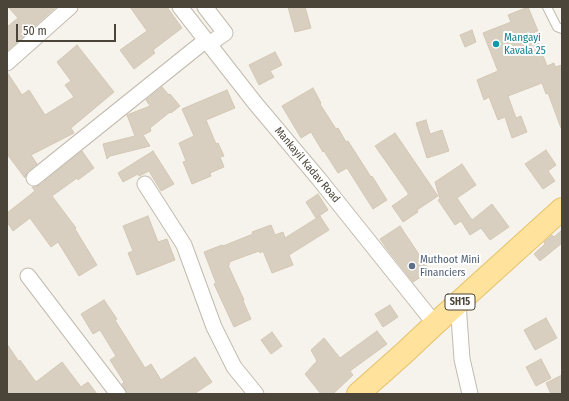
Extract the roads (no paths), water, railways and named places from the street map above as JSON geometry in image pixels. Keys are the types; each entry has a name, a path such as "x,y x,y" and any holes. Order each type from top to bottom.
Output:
{"main road":[{"name":"SH15","path":"358,394 562,209"}],"street":[{"path":"7,63 70,7"},
{"name":"Mankayil Kadav Road","path":"180,7 255,103 320,179 435,324"},
{"path":"34,178 208,42 224,33 205,7"},
{"path":"145,184 184,245 214,327 234,367 256,394"},
{"path":"28,276 118,394"},
{"path":"458,303 462,359 470,394"}],"lane":[{"path":"547,7 557,28 562,29"}],"place":[{"name":"Mangayi Kavala 25","path":"496,44"},
{"name":"Muthoot Mini Financiers","path":"412,266"}]}
